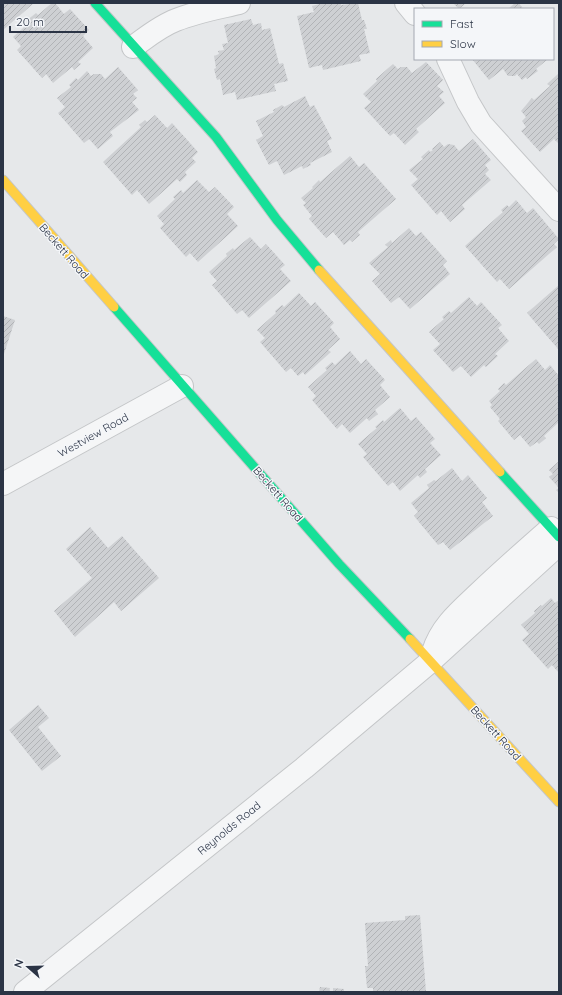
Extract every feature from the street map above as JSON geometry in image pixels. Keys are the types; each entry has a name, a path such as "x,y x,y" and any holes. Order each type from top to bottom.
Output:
{"street":[{"path":"95,3 133,47 216,137 273,215 328,282 556,536"},
{"path":"133,47 154,31 175,20 199,12 239,3"},
{"path":"406,3 414,13"},
{"path":"448,60 468,102 481,124 559,210"},
{"name":"Beckett Road","path":"3,180 339,564 431,661 559,802"},
{"name":"Westview Road","path":"3,484 182,386"},
{"name":"Reynolds Road","path":"25,992 304,768 431,661 556,536"}],"building":[{"path":"3,3 34,3 3,30"},
{"path":"52,3 55,3 64,14 70,9 89,30 83,36 93,48 78,62 81,64 74,70 72,67 53,83 46,74 42,78 17,50 21,46 13,37 31,21 29,19 36,13 38,15"},
{"path":"323,3 341,3 341,5 358,3 362,20 364,20 367,29 364,29 370,53 359,55 361,61 323,70 322,65 309,68 297,16 314,12 312,6"},
{"path":"453,3 466,3 460,8 458,8"},
{"path":"515,3 519,3 522,8 509,8"},
{"path":"251,19 253,25 261,23 262,30 270,28 279,64 283,63 288,81 274,84 276,91 237,100 235,92 223,95 220,79 217,80 214,69 216,68 214,56 219,54 218,51 224,50 222,44 228,43 224,25"},
{"path":"473,60 547,60 536,69 538,71 527,79 526,77 522,80 517,74 515,76 508,76 503,69 489,80"},
{"path":"426,62 443,80 437,86 444,92 439,96 445,103 416,129 419,132 405,145 394,133 390,136 364,108 371,102 363,94 377,81 376,79 393,64 398,69 401,67 407,67 412,73"},
{"path":"118,67 138,90 133,94 137,98 132,102 139,110 110,132 113,136 98,149 89,139 84,143 58,113 65,107 57,98 71,87 69,85 76,78 78,80 87,71 91,76 94,74 101,74 105,79"},
{"path":"559,73 559,144 554,139 540,152 521,131 526,127 522,121 526,117 521,111 532,98 534,100 550,86 547,84"},
{"path":"305,96 310,107 314,105 332,139 327,141 332,152 310,163 311,165 303,169 302,166 284,175 277,161 269,165 256,140 263,136 256,121 274,112 273,110 282,105 284,107"},
{"path":"155,115 167,128 172,123 198,152 192,158 196,162 185,172 187,175 180,182 177,179 149,204 137,190 132,195 103,162 141,127 139,125 145,120 147,122"},
{"path":"473,139 491,160 485,165 489,170 485,174 491,180 462,205 465,209 450,222 441,211 437,215 411,185 418,179 409,170 423,159 421,157 429,150 430,152 433,150 432,149 440,142 444,147 448,144 454,145 459,151"},
{"path":"350,156 359,167 364,163 396,199 358,232 360,235 352,242 350,240 344,245 333,232 326,238 309,219 312,216 303,205 306,203 301,198 313,188 312,187 319,180 320,182"},
{"path":"197,180 209,192 215,187 234,207 227,214 238,226 198,262 190,253 186,257 160,228 164,224 157,216 175,199 173,197 181,190 183,193"},
{"path":"516,200 527,213 533,208 559,239 554,244 557,247 509,289 500,279 497,282 465,246 503,212 501,210 507,205 509,207"},
{"path":"409,228 416,236 421,232 447,261 443,265 450,274 410,309 399,297 391,303 372,281 380,274 369,263 388,247 385,245 391,240 392,243"},
{"path":"250,237 261,249 266,244 285,265 280,269 291,281 249,318 242,310 237,314 212,285 217,281 209,272 227,256 226,254 233,248 234,250"},
{"path":"559,285 559,350 527,313"},
{"path":"299,293 311,306 315,302 334,323 330,327 340,339 328,350 331,352 305,375 303,372 298,376 291,368 286,372 260,342 265,338 257,330 276,313 275,311 282,305 284,307"},
{"path":"469,297 477,306 481,302 502,325 498,328 509,341 495,354 498,356 486,367 484,365 471,377 461,366 453,372 433,350 440,344 429,332 444,319 442,317 449,311 451,313"},
{"path":"3,316 15,320 3,357"},
{"path":"350,351 361,364 366,359 385,380 380,385 390,397 375,410 378,414 369,421 367,418 350,433 342,424 337,429 312,400 316,396 308,387 327,370 325,368 332,362 335,365"},
{"path":"536,359 545,370 550,365 559,376 559,422 544,436 546,438 539,444 537,442 530,447 520,435 514,440 498,421 500,419 490,407 492,405 489,401 500,391 498,389 504,383 506,385"},
{"path":"400,408 411,421 416,417 435,439 430,443 441,455 425,469 427,472 420,478 418,475 400,491 393,482 388,486 363,457 367,454 358,444 377,428 375,427 383,420 384,422"},
{"path":"559,461 559,488 549,477 553,474 549,470"},
{"path":"452,468 462,481 468,475 487,498 482,502 493,516 450,550 443,542 438,545 414,516 418,512 411,503 429,488 427,485 434,480 436,481"},
{"path":"90,527 108,548 122,536 159,578 121,611 114,602 75,637 54,611 92,578 66,549"},
{"path":"551,598 555,603 559,600 559,673 552,665 548,669 522,640 529,634 521,625 535,613 534,611"},
{"path":"38,705 49,718 38,727 61,756 42,771 9,730"},
{"path":"420,915 426,992 373,992 373,988 367,988 365,966 368,966 365,923 405,920 405,916"},
{"path":"320,987 330,988 329,992 319,992"},
{"path":"333,988 344,989 344,992 333,992"}],"traffic: fast":[{"path":"95,3 216,137 277,220 319,270"},
{"path":"114,307 339,564 410,639"},
{"path":"500,472 559,537"}],"traffic: slow":[{"path":"3,180 114,307"},
{"path":"319,270 500,472"},
{"path":"410,639 559,802"}]}
